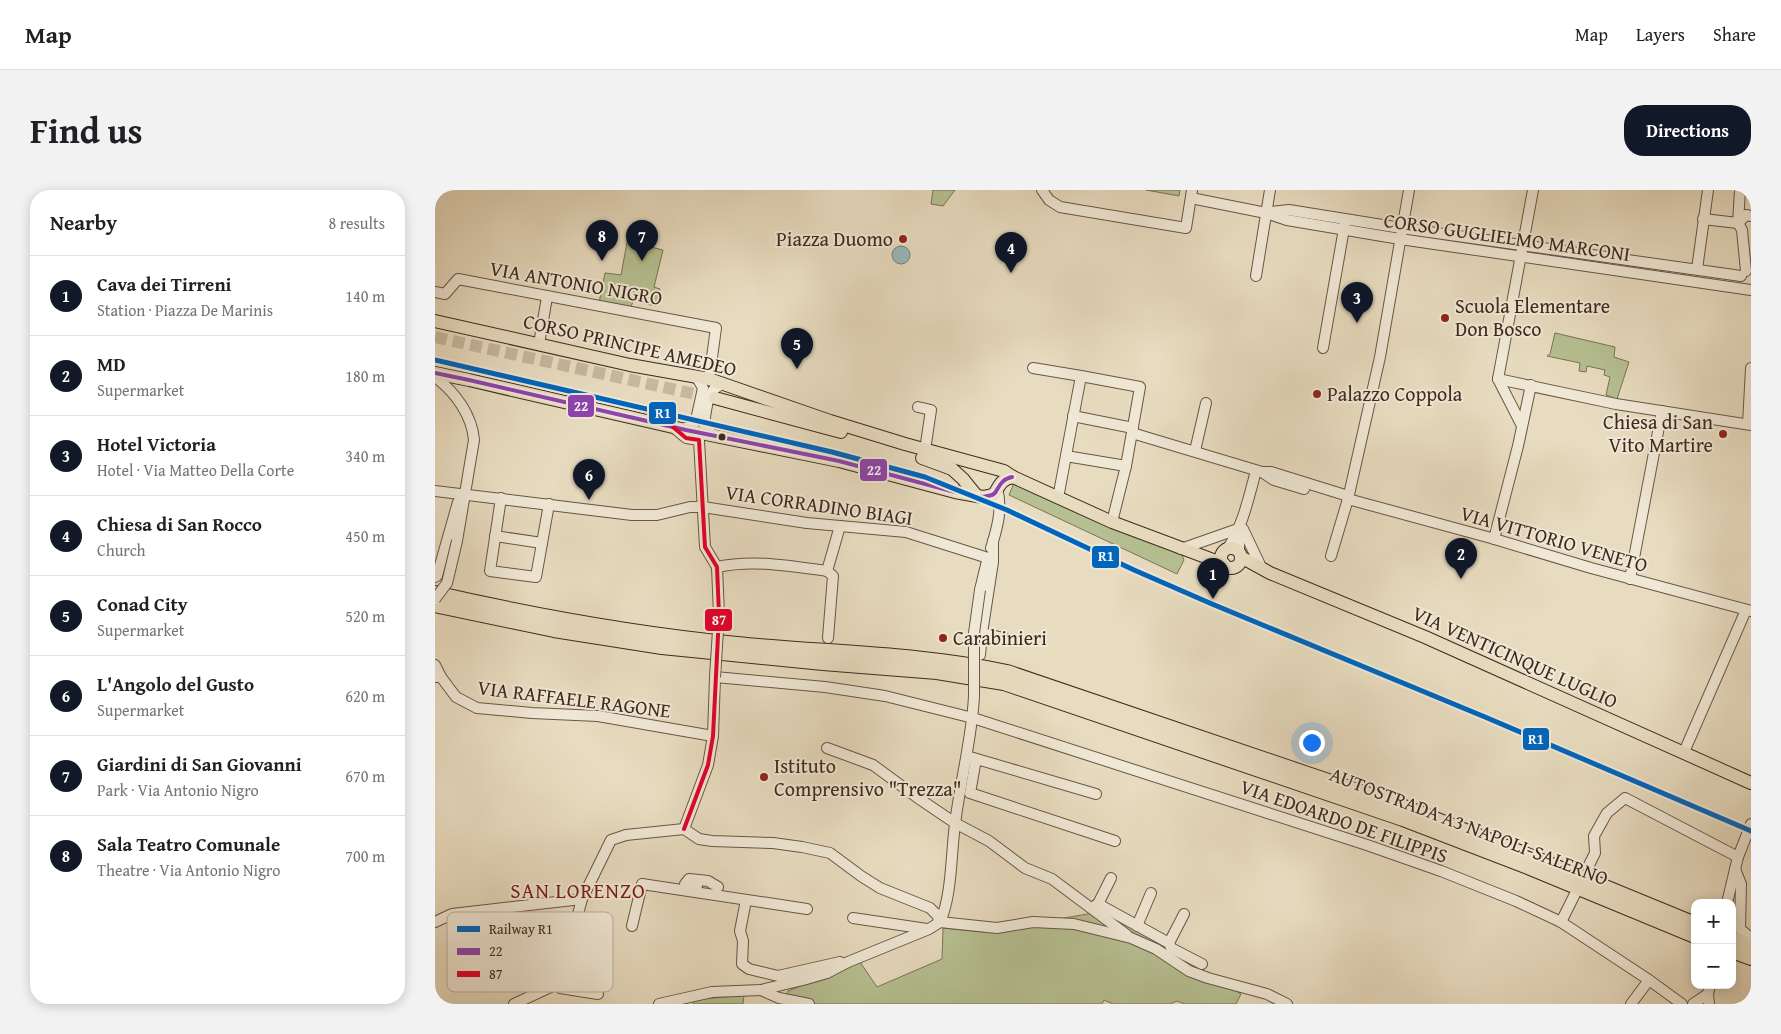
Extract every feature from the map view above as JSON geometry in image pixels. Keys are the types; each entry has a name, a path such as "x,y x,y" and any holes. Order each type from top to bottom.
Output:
{"highway":[{"name":"AUTOSTRADA A3 NAPOLI-SALERNO","path":"435,593 537,616 664,636 738,645 905,658 986,667 1007,672 1399,805 1691,922"},
{"name":"AUTOSTRADA A3 NAPOLI-SALERNO","path":"435,605 554,630 662,647 937,672 1003,682 1411,822 1691,934"},
{"path":"1736,940 1751,946"},
{"path":"1736,952 1751,958"}],"main road":[{"name":"CORSO PRINCIPE AMEDEO","path":"435,321 630,365 709,379 925,450 1004,471 1013,477 1112,522 1186,550"},
{"path":"435,375 469,380 677,428 839,461 979,498 992,495 1005,480 1013,477"},
{"path":"715,398 871,441 952,469 979,498"},
{"path":"871,441 925,450"},
{"path":"987,468 995,478 998,487"},
{"name":"VIA VENTICINQUE LUGLIO","path":"1186,550 1217,550 1263,569 1425,637 1684,752 1750,784"}],"street":[{"path":"1042,190 1049,200 1060,207 1186,228 1191,194"},
{"path":"1256,276 1269,190"},
{"path":"1331,556 1348,499 1380,357 1409,190"},
{"path":"1522,426 1498,379 1533,190"},
{"path":"1697,269 1708,190"},
{"path":"1740,190 1739,223 1742,230 1746,273 1740,282 1748,289"},
{"name":"CORSO GUGLIELMO MARCONI","path":"1191,194 1266,213 1289,210 1345,224 1521,256 1748,289"},
{"path":"1739,223 1746,215 1751,216"},
{"path":"1703,219 1739,223"},
{"path":"1323,348 1345,224"},
{"name":"CORSO GUGLIELMO MARCONI","path":"1400,234 1523,245 1697,269 1746,273"},
{"path":"1591,266 1593,255"},
{"path":"1643,275 1645,262"},
{"name":"VIA ANTONIO NIGRO","path":"435,292 445,294 458,280 716,328 709,379"},
{"path":"539,344 547,297"},
{"path":"1033,368 1140,386 1126,466 1112,522"},
{"path":"1498,379 1616,404 1749,424 1751,368"},
{"path":"435,375 456,399 469,418 474,440 452,566 447,584 435,599"},
{"path":"677,428 691,427 696,420 703,388 696,376"},
{"path":"1058,498 1081,376"},
{"path":"456,399 461,383 469,380"},
{"path":"716,436 709,432 704,424 714,387 724,384"},
{"path":"1509,400 1514,387 1526,384"},
{"path":"1494,539 1522,426 1526,384"},
{"path":"1195,451 1206,403"},
{"path":"918,407 931,410 925,450"},
{"path":"1630,579 1662,411"},
{"name":"VIA VITTORIO VENETO","path":"1073,416 1133,430 1259,471 1273,480 1342,501 1348,499 1630,579 1749,610"},
{"path":"677,428 686,438 699,440 705,547 717,567 719,615 713,736 707,765 684,829"},
{"path":"1066,456 1126,466"},
{"path":"1232,557 1239,540 1259,471"},
{"path":"998,487 999,514 980,590 974,633 974,696 970,793 1115,841"},
{"name":"VIA CORRADINO BIAGI","path":"435,491 633,515 657,515 690,507 703,507 807,523 906,532 988,558"},
{"path":"435,577 444,556 458,502 465,494"},
{"path":"501,498 490,571 537,577 549,504"},
{"path":"979,498 991,503 999,514"},
{"path":"827,571 840,526"},
{"path":"1186,550 1241,529"},
{"path":"1241,529 1263,569"},
{"path":"495,536 542,543"},
{"path":"980,655 993,562 993,541"},
{"path":"717,567 737,563 783,565 827,571 833,576 828,638"},
{"path":"1684,752 1749,610"},
{"path":"982,633 1012,640"},
{"name":"VIA RAFFAELE RAGONE","path":"435,665 438,677 456,696 477,708 598,716 713,736"},
{"name":"VIA EDOARDO DE FILIPPIS","path":"715,676 825,687 885,696 973,718 1450,874 1561,922 1682,1004"},
{"path":"827,748 873,765 903,788 955,823 989,841 1025,868 1052,879 1095,906 1169,943 1171,948 1202,964"},
{"path":"971,757 1096,794"},
{"path":"659,1004 712,992 761,990 819,975 929,929 940,922 946,905 955,823 971,757"},
{"path":"1588,867 1595,853 1594,836 1607,813 1625,798 1737,857"},
{"path":"1728,899 1737,857 1750,825"},
{"path":"579,912 582,899 611,840 626,835 684,829"},
{"path":"684,829 690,835 699,839 773,843 830,853 880,888 930,908 937,915 940,922"},
{"path":"1735,869 1741,884 1740,929 1751,938"},
{"path":"1095,906 1111,878"},
{"path":"632,926 642,884 717,891 746,900 807,909"},
{"path":"1137,926 1151,893"},
{"path":"1561,922 1575,894"},
{"path":"469,912 582,899"},
{"path":"746,900 739,931 743,941 741,964 749,969 778,976 839,962 848,962"},
{"path":"1095,906 1131,938"},
{"path":"1169,943 1184,914"},
{"path":"435,922 447,916"},
{"path":"853,918 929,929"},
{"path":"940,922 997,928 1033,922 1074,924 1131,938 1156,950 1189,971 1267,994 1287,1004"},
{"path":"1631,1004 1649,980"},
{"path":"761,990 779,998 809,1004"},
{"path":"514,1004 540,992"},
{"path":"585,992 598,994"},
{"path":"1693,1004 1709,994"},
{"path":"1701,1004 1709,994"}],"green space":[{"path":"933,190 955,190 943,206 931,204"},
{"path":"1146,190 1180,190 1179,196"},
{"path":"628,237 652,243 651,247 663,250 654,287 660,289 656,306 633,301 631,307 599,303 605,273 621,275"},
{"path":"1555,333 1615,347 1614,357 1629,362 1617,399 1606,395 1610,377 1604,375 1605,370 1587,366 1586,372 1579,371 1580,363 1547,356 1550,354"},
{"path":"1014,483 1182,555 1184,560 1177,574 1009,495"},
{"path":"1105,911 1241,994 1236,1004 1185,1004 1177,1001 1170,1004 1113,1004 1104,1000 1102,1004 782,1004 788,991 860,962 877,987 942,959 943,928 982,932"},
{"path":"744,995 743,1004 693,1004 694,1000"}],"water":[{"path":"901,246 907,249 910,255 907,261 901,264 895,261 892,255 895,249"}],"tunnel":[{"path":"435,337 713,398"}],"rail line":[{"name":"R1","path":"435,360 832,452 925,477 1007,510 1134,570 1212,604 1485,717 1751,831"}],"transit line":[{"name":"22","path":"435,373 686,430 839,461 955,492 983,497 992,495 1004,481 1012,477"},
{"name":"87","path":"673,427 686,438 699,440 705,547 717,567 719,615 713,736 708,765 684,829"}],"place":[{"name":"Piazza Duomo","path":"903,239"},
{"name":"Sala Teatro Comunale","path":"602,261"},
{"name":"Giardini di San Giovanni","path":"642,261"},
{"name":"Chiesa di San Rocco","path":"1011,273"},
{"name":"Scuola Elementare Don Bosco","path":"1445,318"},
{"name":"Hotel Victoria","path":"1357,323"},
{"name":"Conad City","path":"797,369"},
{"name":"Palazzo Coppola","path":"1317,394"},
{"name":"Chiesa di San Vito Martire","path":"1723,434"},
{"name":"L'Angolo del Gusto","path":"589,500"},
{"name":"MD","path":"1461,579"},
{"name":"Cava dei Tirreni","path":"1213,599"},
{"name":"Carabinieri","path":"943,638"},
{"name":"Istituto Comprensivo \"Trezza\"","path":"764,777"}],"district":[{"name":"SAN LORENZO","path":"578,891"}]}
